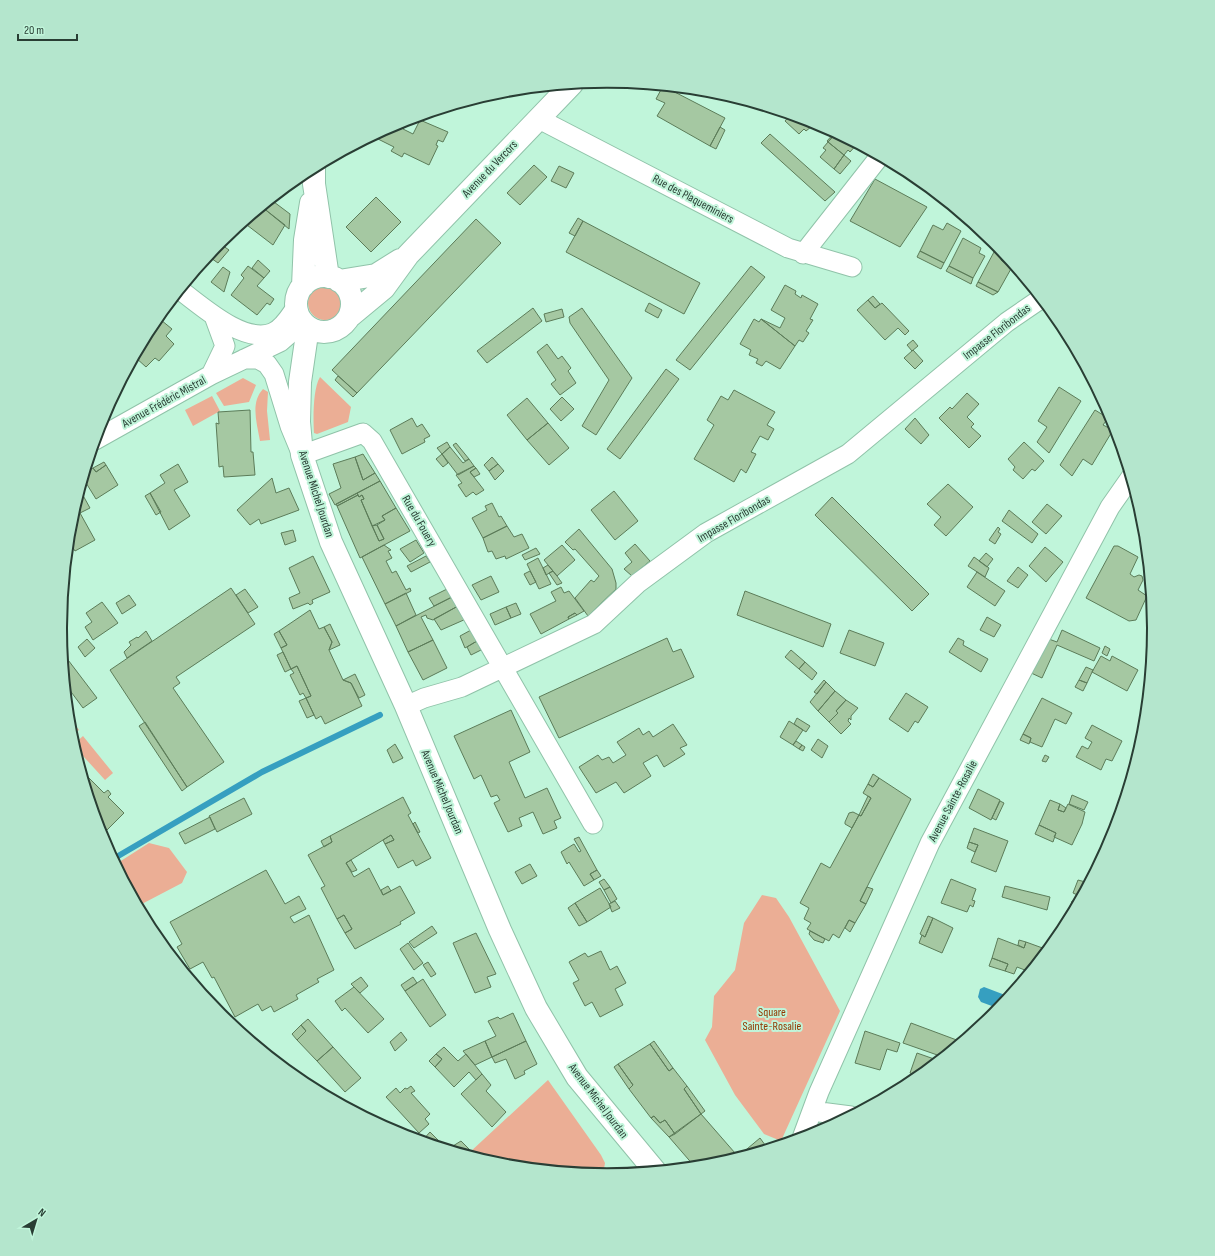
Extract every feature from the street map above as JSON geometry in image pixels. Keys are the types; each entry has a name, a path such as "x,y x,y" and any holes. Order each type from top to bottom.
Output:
{"street":[{"name":"Avenue du Vercors","path":"349,317 384,288 408,255 567,89"},
{"name":"Rue des Plaqueminiers","path":"539,119 781,245 803,254 852,268"},
{"path":"803,254 877,160"},
{"path":"314,175 333,279"},
{"path":"303,286 310,280 319,277 333,279 350,293 352,305 349,317 338,329 330,331 315,330 303,318 297,299 303,286 305,240 314,175"},
{"name":"Avenue du Vercors","path":"333,279 376,275 408,255"},
{"path":"184,293 214,316 242,331 260,336 273,333 286,322 303,318"},
{"name":"Impasse Floribondas","path":"406,706 424,698 462,687 594,624 638,583 706,533 848,454 1007,322 1038,301"},
{"name":"Avenue Frédéric Mistral","path":"211,375 225,346 214,316"},
{"name":"Avenue Frédéric Mistral","path":"103,436 211,375 280,342 303,318"},
{"name":"Avenue Michel Jourdan","path":"303,318 299,422 302,455 331,542 406,706 500,930 536,1008 577,1077 646,1167"},
{"name":"Avenue Michel Jourdan","path":"300,382 330,331"},
{"path":"244,359 258,359 267,364 274,374 290,426 302,455"},
{"name":"Rue du Fouery","path":"302,455 363,433 372,441 504,668"},
{"name":"Avenue Sainte-Rosalie","path":"805,1131 930,843 1110,507 1128,481"},
{"path":"504,668 593,824"},
{"path":"812,1111 842,1115"}],"green space":[{"path":"322,286 328,286 332,287 339,293 342,303 341,310 335,317 328,320 322,320 318,319 311,313 308,306 308,300 309,296 315,289"},
{"path":"320,377 351,407 348,422 317,434 314,433 314,404 316,388"},
{"path":"243,378 256,385 249,402 224,406 216,393"},
{"path":"263,389 268,392 267,411 270,440 260,441 256,420 256,407 257,400"},
{"path":"212,396 220,411 193,426 185,410"},
{"path":"83,736 113,773 105,780 82,755 79,740"},
{"path":"149,843 169,848 187,872 182,883 143,904 120,861"},
{"name":"Square Sainte-Rosalie","path":"762,895 776,898 789,917 840,1011 782,1140 780,1140 764,1134 735,1095 705,1040 712,1027 714,996 735,970 744,923"},
{"path":"548,1080 601,1155 605,1163 604,1168 537,1164 471,1151"}],"water":[{"path":"984,987 1004,995 993,1007 981,1002 978,997 980,989"}],"building":[{"path":"661,91 674,92 725,118 710,146 657,116 665,103 656,99"},
{"path":"787,118 810,128 806,131 804,129 799,134 785,121"},
{"path":"422,121 448,132 443,142 438,140 436,145 438,146 429,165 404,153 402,157 391,151 394,147 378,139 404,128 403,129 413,134 419,122"},
{"path":"720,127 725,130 716,149 710,146"},
{"path":"770,134 835,192 825,201 761,143"},
{"path":"833,137 854,147 850,152 848,150 844,155 828,142"},
{"path":"828,142 844,155 834,169 820,157 826,150 823,148"},
{"path":"844,155 851,161 840,174 834,169"},
{"path":"534,165 547,177 520,205 507,193"},
{"path":"559,166 574,173 566,188 551,181"},
{"path":"875,179 927,207 900,247 850,221"},
{"path":"376,197 401,222 371,252 346,227"},
{"path":"274,202 290,214 289,229 265,210"},
{"path":"265,210 285,225 273,245 247,225"},
{"path":"578,218 583,221 575,236 569,233"},
{"path":"476,219 501,243 357,393 332,370"},
{"path":"583,221 700,283 684,314 566,252"},
{"path":"947,223 961,231 944,263 920,251 933,225 943,230"},
{"path":"963,238 981,248 979,253 985,256 973,278 949,266"},
{"path":"224,247 229,250 218,263 213,259"},
{"path":"920,251 944,263 941,269 917,257"},
{"path":"994,252 1011,269 998,292 978,282"},
{"path":"258,260 270,271 264,278 252,268"},
{"path":"248,266 264,278 257,286 274,299 270,305 267,303 257,315 231,295 244,278 241,275"},
{"path":"751,266 765,277 690,370 676,360"},
{"path":"949,266 973,278 971,284 946,271"},
{"path":"223,267 230,272 224,292 211,282"},
{"path":"978,282 998,292 993,295 976,286"},
{"path":"785,285 796,291 795,294 801,298 802,295 818,304 810,319 813,320 806,331 809,333 803,342 799,340 795,346 761,319 780,328 785,318 771,310"},
{"path":"873,296 880,304 875,308 868,300"},
{"path":"868,300 875,308 882,303 909,331 905,335 898,328 885,340 857,310"},
{"path":"649,303 662,310 658,318 645,311"},
{"path":"533,308 542,321 487,363 477,351"},
{"path":"582,308 632,378 596,435 582,426 609,380 570,323 569,317"},
{"path":"562,309 564,317 546,322 544,314"},
{"path":"754,319 759,322 761,319 795,346 780,369 766,361 762,366 756,363 758,359 749,355 751,350 740,344"},
{"path":"163,321 172,329 166,336 174,344 159,361 155,358 146,367 138,360"},
{"path":"913,340 918,346 912,351 907,345"},
{"path":"547,344 558,359 562,356 571,368 568,371 576,383 560,395 551,384 556,380 537,352"},
{"path":"913,350 923,361 915,369 904,358"},
{"path":"666,369 679,379 620,459 607,449"},
{"path":"338,376 357,393 353,397 335,380"},
{"path":"1059,387 1081,401 1049,453 1037,442 1047,427 1038,421"},
{"path":"734,390 775,412 767,425 774,429 768,440 760,436 751,452 756,454 746,473 741,469 734,482 694,459 714,425 707,420 721,396 728,400"},
{"path":"967,393 979,404 967,417 974,424 971,427 981,436 969,448 939,418 950,407 952,409"},
{"path":"562,397 574,409 561,421 550,409"},
{"path":"527,398 548,423 527,440 507,415"},
{"path":"250,410 251,452 253,452 255,475 224,477 223,466 219,467 216,423 219,424 218,412"},
{"path":"1095,410 1105,416 1107,420 1103,425 1110,428 1111,433 1092,465 1083,459 1072,476 1060,465"},
{"path":"412,418 417,427 422,424 430,436 424,439 425,442 402,454 390,430"},
{"path":"915,418 929,435 921,444 905,429"},
{"path":"548,423 569,448 549,465 527,440"},
{"path":"447,442 450,447 442,454 437,448"},
{"path":"1024,442 1044,461 1035,471 1032,469 1023,479 1013,470 1015,467 1008,459"},
{"path":"456,443 469,459 465,461 453,445"},
{"path":"450,447 463,463 469,459 474,466 458,475 442,454"},
{"path":"363,454 375,473 363,480 355,457"},
{"path":"442,454 448,463 443,467 436,459"},
{"path":"355,457 363,480 375,473 380,481 335,505 329,494 341,488 333,464"},
{"path":"492,457 498,464 489,471 484,465"},
{"path":"104,462 106,465 96,472 93,468"},
{"path":"178,464 188,482 174,490 190,516 169,530 150,493 165,483 160,475"},
{"path":"498,464 504,471 495,480 489,471"},
{"path":"106,465 118,485 96,499 86,484 91,469 93,468 96,472"},
{"path":"474,466 476,468 470,472 484,490 476,495 473,492 466,497 458,485 462,483 456,475"},
{"path":"476,468 480,474 474,477 470,472"},
{"path":"272,478 276,493 289,488 299,510 261,524 259,519 250,525 237,510"},
{"path":"380,481 396,508 382,516 385,520 372,526 361,500 364,499 362,495 359,497 357,493"},
{"path":"948,484 973,507 946,536 934,525 941,517 927,504"},
{"path":"614,491 638,521 615,540 591,510"},
{"path":"150,493 161,512 156,515 145,496"},
{"path":"357,493 358,495 337,506 336,504"},
{"path":"358,495 359,497 362,495 364,499 361,500 379,541 384,539 377,525 385,520 382,516 396,508 410,531 360,558 337,506"},
{"path":"83,496 90,508 80,513 95,540 75,551 73,548 77,523"},
{"path":"832,497 929,594 912,611 815,515"},
{"path":"492,503 499,517 501,516 507,526 483,538 472,518 487,510 485,506"},
{"path":"1047,504 1062,516 1046,534 1032,522"},
{"path":"1009,510 1038,534 1032,543 1002,521"},
{"path":"377,525 384,539 379,541 372,526"},
{"path":"507,526 514,537 522,534 529,548 506,559 505,556 496,559 492,551 488,552 483,538"},
{"path":"998,527 1000,529 998,532 1001,534 995,544 989,540"},
{"path":"579,529 612,569 616,583 616,589 588,616 575,598 591,580 594,582 599,576 575,549 573,550 565,542"},
{"path":"293,530 296,541 285,545 281,533"},
{"path":"416,540 424,553 410,562 400,549"},
{"path":"635,544 650,561 632,576 624,569 632,562 625,553"},
{"path":"384,545 391,550 388,551 392,558 386,561 392,573 396,571 406,590 410,588 411,591 385,604 362,557"},
{"path":"562,545 575,560 557,576 544,560"},
{"path":"1114,546 1118,546 1138,557 1130,574 1134,577 1139,575 1142,576 1143,580 1138,590 1147,596 1136,620 1129,621 1086,598"},
{"path":"1045,547 1063,562 1046,582 1029,566"},
{"path":"536,548 540,554 525,560 522,555"},
{"path":"986,553 993,559 987,567 979,561"},
{"path":"313,556 330,592 312,600 313,603 310,605 308,603 293,609 289,598 300,593 289,568"},
{"path":"426,556 430,562 411,572 407,566"},
{"path":"974,557 989,568 985,577 968,566"},
{"path":"538,558 551,584 539,589 527,564"},
{"path":"548,565 553,571 546,575 543,568"},
{"path":"1018,567 1028,575 1018,588 1007,581"},
{"path":"530,571 536,582 530,585 524,574"},
{"path":"553,571 562,583 557,585 549,573"},
{"path":"977,572 1005,591 995,606 967,587"},
{"path":"491,576 499,592 481,600 472,585"},
{"path":"561,587 564,593 569,591 584,611 577,615 575,613 568,617 569,619 541,634 530,614 556,601 551,592"},
{"path":"231,588 255,624 176,677 180,683 173,688 224,762 187,787 110,670"},
{"path":"245,589 258,607 248,613 236,595"},
{"path":"447,589 452,597 434,606 429,598"},
{"path":"745,591 831,624 823,647 737,615"},
{"path":"406,593 416,615 396,626 385,604"},
{"path":"129,595 136,605 122,614 116,603"},
{"path":"452,597 458,606 433,620 427,618 426,615 421,617 433,640 408,652 396,626"},
{"path":"102,602 118,623 93,640 85,627 92,622 86,613"},
{"path":"516,603 521,614 511,618 506,607"},
{"path":"458,606 466,619 441,630 434,619"},
{"path":"506,607 511,618 495,625 490,614"},
{"path":"310,610 319,629 324,627 332,642 329,650 343,680 351,683 362,706 325,724 321,716 316,719 306,698 311,696 297,666 291,669 281,648 287,645 279,631"},
{"path":"575,613 577,615 569,619 568,617"},
{"path":"987,617 1001,625 994,637 980,630"},
{"path":"330,624 340,645 329,650 332,642 324,627"},
{"path":"471,630 477,641 465,648 460,636"},
{"path":"849,630 884,643 875,666 840,653"},
{"path":"1062,630 1100,648 1094,661 1057,645 1042,678 1029,672 1046,638 1057,642"},
{"path":"146,631 152,641 127,658 124,652 131,645 129,642 137,637 138,638"},
{"path":"279,631 287,645 281,648 274,634"},
{"path":"667,638 673,652 681,649 694,677 559,738 539,697"},
{"path":"958,638 964,641 963,645 988,659 981,672 949,652"},
{"path":"87,639 95,648 85,657 78,647"},
{"path":"433,640 447,668 423,680 408,652"},
{"path":"477,641 481,650 471,655 467,647"},
{"path":"1105,646 1110,649 1107,656 1102,653"},
{"path":"791,650 805,662 799,669 785,657"},
{"path":"283,652 291,669 285,672 277,655"},
{"path":"1101,656 1110,661 1112,656 1138,670 1127,691 1092,672"},
{"path":"68,660 97,698 83,708 71,692"},
{"path":"805,662 817,673 812,680 799,669"},
{"path":"297,666 311,696 306,698 303,693 300,695 290,675 294,673 291,669"},
{"path":"1086,667 1093,670 1087,683 1079,680"},
{"path":"355,674 365,695 359,698 351,683 343,680"},
{"path":"824,680 826,682 817,694 814,692"},
{"path":"1079,680 1087,683 1083,691 1075,687"},
{"path":"826,682 835,691 818,711 810,702"},
{"path":"835,691 846,700 836,711 838,713 829,722 818,711"},
{"path":"906,693 928,707 918,723 915,721 908,732 889,719"},
{"path":"306,698 314,715 307,718 299,701"},
{"path":"1042,698 1072,713 1066,724 1055,719 1042,747 1030,742 1031,738 1023,734"},
{"path":"846,700 858,708 851,716 851,720 849,718 848,721 851,724 841,734 829,722 838,713 836,711"},
{"path":"511,710 530,752 509,762 525,798 547,788 561,818 554,821 557,828 543,834 533,812 519,818 522,826 508,832 494,803 500,800 497,795 491,797 481,775 474,779 454,736"},
{"path":"797,718 810,726 806,732 794,724"},
{"path":"789,721 803,730 793,745 780,737"},
{"path":"145,722 187,787 182,791 139,726"},
{"path":"673,724 687,745 680,748 685,754 664,767 657,755 643,763 651,776 624,793 616,782 596,793 579,767 598,755 602,760 609,757 613,763 626,755 617,742 639,728 643,735 649,731 653,737"},
{"path":"1092,725 1122,741 1112,761 1106,759 1101,770 1076,757 1082,746 1088,749 1092,742 1085,738"},
{"path":"1023,734 1031,738 1029,744 1020,740"},
{"path":"818,739 828,746 822,758 811,750"},
{"path":"796,741 802,745 799,749 793,745"},
{"path":"395,744 403,758 393,763 387,750"},
{"path":"802,745 805,747 803,751 799,749"},
{"path":"1045,755 1049,757 1046,762 1042,761"},
{"path":"873,774 879,778 873,787 868,784"},
{"path":"88,777 104,793 108,790 111,794 108,797 124,813 106,831"},
{"path":"879,778 911,799 860,901 866,904 855,923 849,920 839,938 833,934 829,941 807,929 811,923 804,919 809,908 800,903 821,863 830,868 859,815 861,816 871,798 863,793 868,784 873,787"},
{"path":"978,789 1000,800 991,820 969,808"},
{"path":"1072,795 1088,802 1084,810 1069,804"},
{"path":"868,796 871,798 861,816 859,815"},
{"path":"403,797 411,813 408,815 431,858 416,866 413,860 398,868 385,844 394,840 391,835 346,863 354,877 369,868 383,895 400,886 415,913 400,922 401,924 355,949 345,933 352,929 344,915 337,919 321,888 325,886 308,855 332,842 330,836"},
{"path":"244,798 252,814 217,832 209,816"},
{"path":"1050,800 1060,804 1058,810 1064,812 1068,804 1085,812 1082,824 1072,845 1054,837 1056,833 1039,825"},
{"path":"1000,801 1004,803 996,820 992,818"},
{"path":"1060,804 1066,808 1064,812 1058,810"},
{"path":"853,812 859,815 852,828 845,824 845,822 849,813"},
{"path":"210,817 215,829 185,844 179,833"},
{"path":"415,822 420,832 418,833 413,824"},
{"path":"1039,825 1056,833 1053,842 1035,834"},
{"path":"974,828 1008,841 996,872 971,862 978,845 969,842"},
{"path":"391,835 394,840 385,844 383,840"},
{"path":"330,836 332,842 324,847 321,841"},
{"path":"579,837 597,870 590,874 594,880 584,886 569,862 567,864 561,852 574,844 579,852 581,851 574,839"},
{"path":"969,842 978,845 975,852 967,848"},
{"path":"351,860 357,870 352,872 346,863"},
{"path":"530,864 537,876 522,884 515,872"},
{"path":"266,870 285,904 299,896 306,909 290,917 294,923 309,915 334,970 317,979 319,982 296,995 298,999 274,1012 271,1006 262,1011 258,1004 235,1017 214,977 212,978 203,962 190,969 177,947 182,944 170,922"},
{"path":"597,870 601,876 594,880 590,874"},
{"path":"604,879 610,887 604,890 599,882"},
{"path":"951,879 976,889 972,900 975,901 973,907 970,905 967,912 941,903"},
{"path":"1078,880 1084,882 1078,895 1073,893"},
{"path":"388,886 391,891 383,895 381,890"},
{"path":"1005,886 1050,897 1047,910 1002,897"},
{"path":"610,887 617,899 611,903 604,890"},
{"path":"867,887 873,889 866,904 860,901"},
{"path":"600,888 611,907 587,922 575,903"},
{"path":"615,901 620,908 612,912 609,904"},
{"path":"575,903 587,922 579,926 568,908"},
{"path":"344,915 352,929 345,933 337,919"},
{"path":"928,916 933,918 925,937 920,934"},
{"path":"933,918 953,928 942,953 919,943 922,935 925,937"},
{"path":"849,920 855,923 850,932 845,928"},
{"path":"432,926 437,933 414,948 409,942"},
{"path":"810,931 825,939 823,943 814,940 809,934"},
{"path":"476,933 496,974 487,977 491,987 475,993 453,943"},
{"path":"998,938 1024,948 1026,942 1043,948 1025,970 1017,967 1014,974 1005,971 1008,964 992,958"},
{"path":"1019,940 1026,942 1024,948 1018,945"},
{"path":"408,943 423,963 414,970 400,949"},
{"path":"601,951 610,970 617,966 626,983 615,989 623,1005 600,1017 592,1002 585,1006 573,983 579,980 569,962 585,953 588,957"},
{"path":"992,958 1008,964 1005,971 989,966"},
{"path":"428,962 436,974 431,977 423,965"},
{"path":"361,977 368,986 360,993 351,984"},
{"path":"413,977 417,983 405,991 401,985"},
{"path":"423,979 446,1015 430,1027 405,991"},
{"path":"354,987 384,1019 368,1033 345,1008 342,1011 335,1001"},
{"path":"513,1013 526,1041 492,1057 485,1041 496,1036 488,1021 498,1017 500,1019"},
{"path":"308,1019 333,1047 317,1061 297,1040 306,1031 301,1025"},
{"path":"911,1023 957,1040 939,1056 903,1043"},
{"path":"301,1025 306,1031 297,1040 292,1034"},
{"path":"865,1031 900,1043 897,1052 887,1049 880,1070 855,1063"},
{"path":"401,1032 407,1040 395,1051 390,1042"},
{"path":"485,1041 492,1057 475,1065 463,1051"},
{"path":"526,1041 537,1064 524,1071 525,1074 515,1079 506,1059 495,1063 492,1057"},
{"path":"654,1041 673,1068 669,1071 650,1044"},
{"path":"650,1044 669,1071 673,1068 687,1086 684,1089 701,1114 675,1134 665,1120 660,1123 654,1116 651,1118 629,1089 633,1085 618,1064"},
{"path":"333,1047 361,1078 345,1092 317,1061"},
{"path":"444,1047 458,1061 466,1054 482,1074 476,1080 469,1072 454,1087 435,1067 442,1059 436,1054"},
{"path":"917,1053 934,1059 912,1074 910,1073"},
{"path":"436,1054 442,1059 435,1067 429,1061"},
{"path":"618,1064 633,1085 629,1089 614,1067"},
{"path":"482,1074 491,1085 486,1091 506,1112 492,1127 461,1094"},
{"path":"411,1086 415,1091 411,1093 430,1114 425,1119 429,1124 419,1133 386,1097 396,1088 400,1093 405,1088 407,1089"},
{"path":"687,1086 705,1111 701,1114 684,1089"},
{"path":"701,1114 735,1153 691,1162 669,1137"},
{"path":"654,1116 660,1123 665,1120 675,1134 669,1137 651,1118"},
{"path":"430,1132 440,1142 434,1140 426,1137"},
{"path":"760,1138 765,1145 745,1150"},
{"path":"461,1141 471,1151 468,1150 453,1146"}],"waterway":[{"path":"118,856 262,772 380,715"}]}
